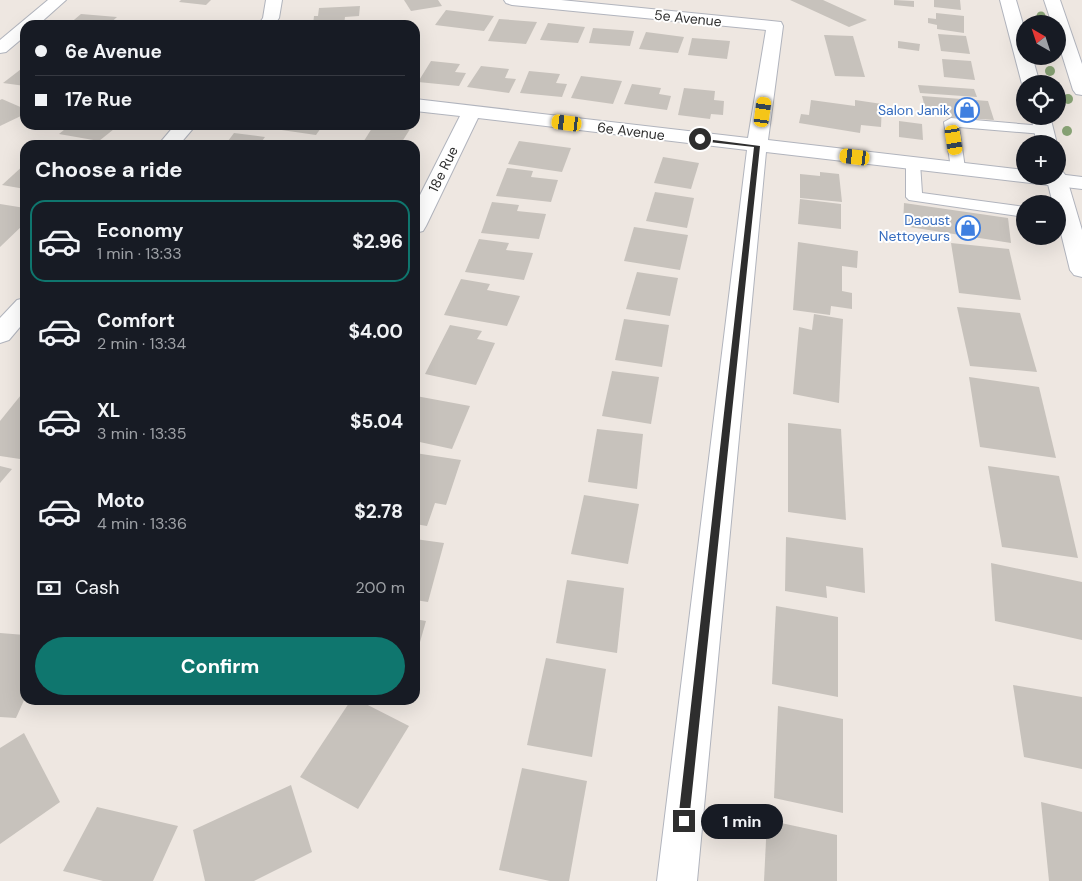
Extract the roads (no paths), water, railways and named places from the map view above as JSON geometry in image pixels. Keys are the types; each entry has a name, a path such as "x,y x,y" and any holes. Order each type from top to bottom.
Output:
{"street":[{"path":"34,20 58,0"},
{"path":"270,20 274,0"},
{"name":"5e Avenue","path":"512,0 775,26 758,146"},
{"path":"1008,0 1029,75"},
{"path":"1052,0 1082,90"},
{"path":"0,48 20,32"},
{"name":"6e Avenue","path":"420,106 1016,175"},
{"name":"18e Rue","path":"420,216 472,111"},
{"path":"172,140 182,130"},
{"path":"677,881 758,146"},
{"name":"6e Avenue","path":"1066,180 1082,183"},
{"path":"1066,228 1082,270"},
{"path":"0,334 14,311"}],"lane":[{"path":"958,168 951,122 1043,130"},
{"path":"913,163 914,198 1016,211"}],"place":[{"name":"Salon Janik","path":"967,110"},
{"name":"Daoust Nettoyeurs","path":"968,228"}]}
